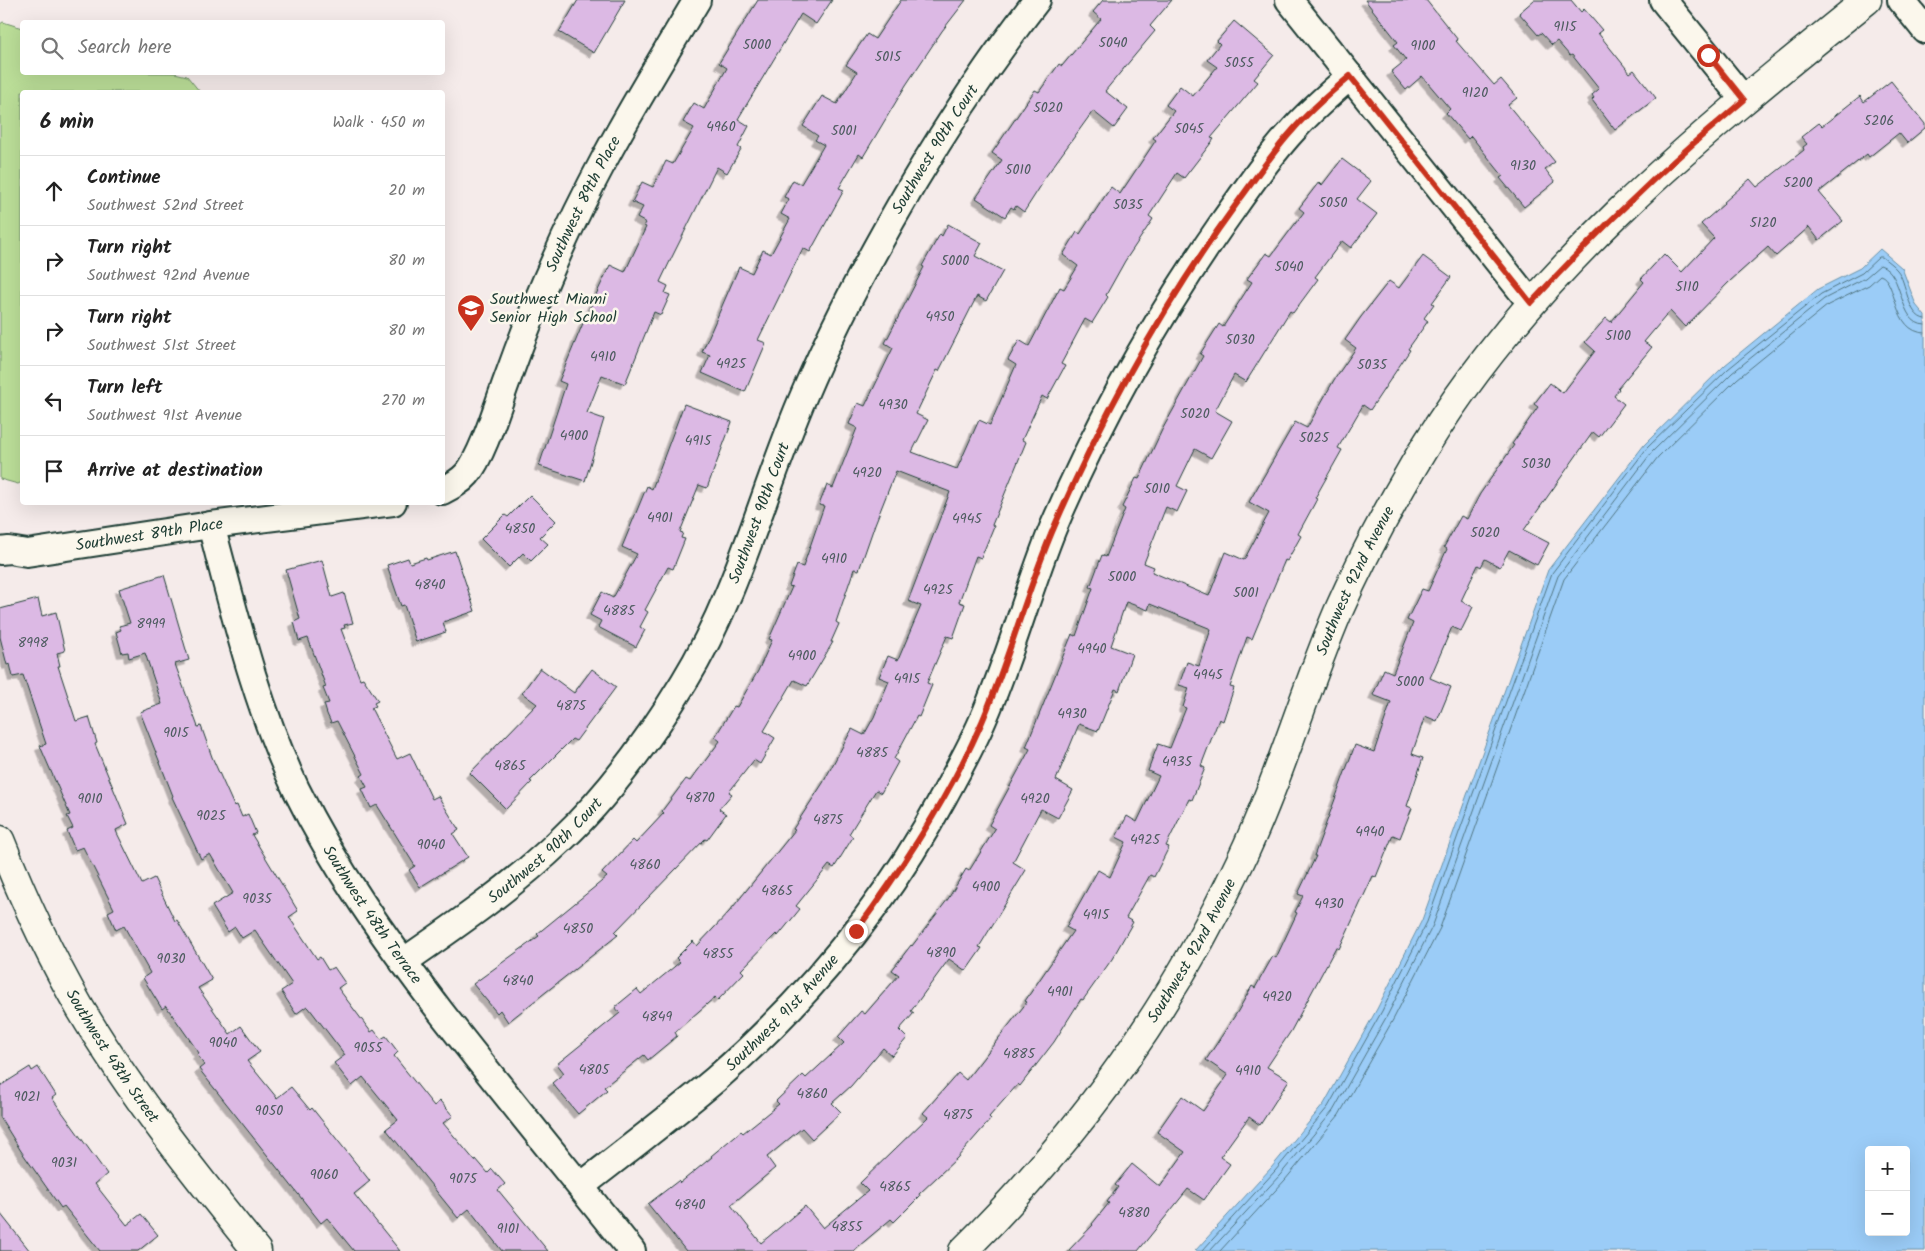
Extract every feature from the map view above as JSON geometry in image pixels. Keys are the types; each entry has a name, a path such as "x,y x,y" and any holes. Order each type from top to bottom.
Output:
{"street":[{"name":"Southwest 89th Place","path":"445,489 457,483 468,472 479,452 522,338 582,203 606,157 697,0"},
{"name":"Southwest 90th Court","path":"403,962 501,892 564,838 610,786 686,680 712,632 733,583 804,394 854,290 896,213 955,116 993,58 1037,0"},
{"path":"1289,0 1531,303"},
{"path":"1663,0 1744,100"},
{"name":"Southwest 92nd Avenue","path":"963,1251 993,1222 1087,1112 1158,1012 1204,934 1241,860 1264,806 1338,614 1391,507 1417,460 1447,412 1487,356 1531,303 1576,254 1641,190 1681,153 1744,100 1867,0"},
{"path":"1901,0 1925,30"},
{"name":"Southwest 91st Avenue","path":"581,1186 718,1077 754,1043 824,971 887,889 943,799 982,723 1031,584 1054,526 1109,411 1149,338 1189,272 1292,130 1350,76"},
{"name":"Southwest 89th Place","path":"0,551 27,552 369,505"},
{"name":"Southwest 48th Terrace","path":"211,526 247,662 263,709 296,788 342,874 403,962 472,1052 632,1251"},
{"path":"0,569 7,568 27,552"},
{"name":"Southwest 48th Street","path":"0,840 15,877 56,963 104,1046 158,1123 257,1251"}],"green space":[{"path":"3,22 20,27 20,75 183,75 187,76 198,90 20,90 20,483 18,484 0,479 0,24"}],"water":[{"path":"1880,249 1902,268 1916,305 1925,316 1925,1251 1195,1251 1271,1168 1324,1104 1377,1009 1422,920 1548,570 1644,445 1725,365 1818,289 1860,268"}],"building":[{"path":"578,0 625,0 594,53 559,32"},
{"path":"758,0 832,0 816,24 801,14 738,119 749,126 738,147 741,149 727,173 717,167 672,257 660,282 668,286 665,293 670,295 661,315 654,312 625,384 602,375 587,413 604,419 585,481 539,466 566,384 559,381 586,316 610,265 625,272 646,227 644,226 646,223 637,218 643,207 632,202 642,182 653,187 666,161 673,164 694,128 683,122 694,103 704,109 727,68 719,63"},
{"path":"901,0 966,0 942,31 906,85 863,157 859,154 839,188 844,190 810,252 803,248 758,340 766,343 745,392 702,373 710,355 702,352 739,267 752,273 763,250 771,254 790,219 781,214 789,199 784,197 793,180 801,184 824,145 815,140 818,136 803,126 822,96 837,104 857,72 846,65 867,34 875,39"},
{"path":"1103,0 1172,0 1150,26 1155,31 1105,91 1128,109 1114,128 1093,111 1041,183 1024,212 1016,206 1014,209 1011,207 1005,217 976,198 1002,160 992,153 1035,90 1039,92 1059,64 1062,66 1101,19 1093,12"},
{"path":"1365,0 1426,0 1458,40 1456,41 1494,85 1501,79 1517,98 1508,105 1555,162 1545,169 1555,182 1524,207 1500,178 1503,176 1471,136 1468,139 1446,113 1450,109 1422,76 1406,90 1391,72 1406,60 1394,45 1398,42"},
{"path":"1534,0 1571,0 1581,12 1584,9 1602,30 1598,33 1630,73 1634,70 1656,98 1615,130 1592,100 1594,98 1592,95 1599,89 1572,55 1570,56 1557,41 1552,45 1541,33 1538,35 1519,13"},
{"path":"1234,21 1274,55 1254,79 1258,82 1211,138 1214,139 1184,178 1177,173 1149,216 1153,219 1125,261 1106,295 1108,297 1092,323 1085,319 1061,364 1065,366 1047,399 1042,396 1022,440 1026,442 992,525 994,526 981,558 976,556 959,602 965,604 953,638 947,636 927,683 932,685 919,717 917,716 894,759 898,762 881,793 876,790 849,834 853,837 834,868 829,865 796,906 800,909 778,936 776,934 741,970 744,973 718,1000 715,997 675,1032 677,1036 648,1060 644,1055 604,1087 607,1090 578,1114 552,1083 564,1073 557,1064 620,1013 615,1007 637,989 641,994 680,962 676,958 693,941 697,946 729,912 795,830 793,829 823,783 852,729 864,735 874,717 889,681 879,677 888,656 898,660 921,606 908,601 950,492 896,471 859,570 854,569 836,622 839,624 831,642 833,642 807,686 794,680 764,731 775,738 760,764 754,760 729,792 732,794 719,809 726,814 707,840 705,839 615,932 618,935 508,1022 500,1010 497,1013 473,984 539,936 537,934 607,877 602,873 633,840 636,843 664,813 662,811 686,779 690,781 720,741 715,737 734,706 737,707 758,671 772,640 769,639 792,587 789,586 797,565 803,567 824,506 819,505 827,485 833,488 857,428 849,424 858,403 865,406 893,348 885,343 924,267 922,266 940,234 942,236 948,224 982,243 975,256 1003,271 986,301 977,296 939,371 937,370 916,414 928,420 912,452 957,469 979,420 990,425 1016,365 1008,360 1019,340 1029,346 1060,287 1064,289 1078,266 1063,255 1077,232 1080,234 1111,187 1120,194 1156,140 1153,138 1174,111 1166,105 1180,86 1193,96 1217,67 1207,60 1220,44 1217,41"},
{"path":"1891,81 1925,124 1925,128 1907,143 1899,133 1869,157 1867,154 1819,192 1843,221 1819,240 1809,227 1776,256 1768,247 1730,281 1685,327 1670,311 1644,342 1652,347 1618,388 1614,396 1624,404 1599,437 1593,432 1524,530 1549,543 1537,565 1509,550 1500,567 1485,559 1481,567 1478,565 1461,601 1473,607 1461,631 1452,627 1430,678 1451,687 1437,721 1425,716 1412,754 1423,758 1407,806 1412,808 1400,838 1393,835 1376,877 1373,876 1339,949 1336,947 1291,1031 1267,1067 1289,1080 1260,1125 1249,1117 1220,1157 1230,1164 1204,1200 1188,1189 1138,1251 1068,1251 1093,1225 1118,1187 1115,1185 1132,1164 1160,1187 1185,1152 1157,1132 1182,1096 1203,1111 1228,1075 1206,1060 1252,986 1255,988 1273,956 1276,958 1297,913 1295,912 1303,896 1298,894 1316,856 1314,856 1355,745 1374,752 1391,702 1373,695 1384,669 1393,673 1413,623 1407,620 1422,589 1428,591 1447,549 1444,547 1461,516 1467,519 1480,494 1538,407 1534,404 1550,383 1563,393 1595,351 1585,342 1606,318 1611,322 1644,282 1641,279 1664,254 1682,272 1714,238 1701,224 1723,203 1750,179 1757,187 1804,150 1803,147 1807,144 1801,137 1819,123 1822,126 1860,96 1864,102"},
{"path":"1342,159 1371,181 1357,199 1377,214 1351,248 1342,241 1315,277 1318,279 1293,313 1290,311 1246,382 1234,375 1215,411 1232,421 1211,458 1195,449 1177,486 1187,491 1177,512 1166,507 1144,563 1154,567 1152,572 1209,596 1226,552 1244,560 1269,513 1249,502 1295,422 1307,428 1334,380 1356,348 1345,340 1361,317 1389,281 1399,288 1423,256 1451,277 1432,303 1434,304 1424,318 1428,321 1408,349 1410,350 1370,410 1363,405 1338,448 1342,450 1315,498 1317,499 1298,534 1301,536 1287,561 1285,560 1252,639 1247,637 1230,687 1234,688 1223,721 1219,719 1201,766 1205,768 1192,800 1189,799 1166,846 1169,847 1154,877 1150,875 1126,918 1133,922 1112,959 1083,1000 1081,999 1054,1042 1020,1086 1018,1084 989,1117 991,1119 957,1158 919,1194 920,1196 894,1222 891,1219 853,1251 686,1251 648,1204 678,1181 680,1183 741,1131 743,1133 779,1104 776,1101 803,1075 806,1078 844,1043 838,1037 861,1011 865,1014 899,975 892,970 948,899 966,869 969,871 995,829 989,825 1030,749 1026,747 1072,634 1076,636 1093,588 1090,587 1102,555 1106,557 1125,509 1122,507 1136,478 1139,479 1162,430 1203,356 1200,354 1219,324 1223,327 1252,282 1247,279 1266,253 1271,256 1304,212 1299,208 1319,182 1322,185","holes":["1126,602 1148,610 1150,604 1211,629 1199,666 1187,662 1179,685 1189,688 1183,707 1186,708 1170,748 1158,744 1148,771 1159,776 1137,822 1127,816 1116,837 1126,842 1110,877 1098,870 1066,927 1073,931 1025,1001 1027,1002 966,1080 958,1073 923,1113 928,1117 860,1183 868,1191 823,1228 805,1206 761,1243 731,1205 775,1168 767,1157 802,1128 812,1139 841,1112 832,1103 851,1086 883,1048 892,1056 907,1038 899,1030 914,1013 911,1011 949,959 966,971 982,948 979,947 1026,870 1013,862 1041,809 1058,818 1073,790 1056,780 1079,724 1098,731 1115,689 1119,691 1132,654 1111,646"]},
{"path":"684,404 732,422 707,488 699,485 680,532 683,533 681,538 685,539 673,569 668,567 645,610 648,612 640,627 645,630 636,647 598,627 601,621 590,615 602,592 613,598 637,554 622,547 647,486 652,489"},
{"path":"530,495 556,521 540,537 548,544 531,561 523,553 509,567 481,539 505,515 508,517"},
{"path":"455,551 475,611 443,622 446,632 416,642 404,605 401,606 387,565 408,558 410,563 426,558 427,560"},
{"path":"322,560 332,597 344,593 353,623 344,625 345,628 341,629 360,679 363,678 378,701 374,703 376,706 371,708 397,759 410,753 432,799 438,796 459,830 453,834 468,857 420,887 409,870 415,866 377,805 371,808 362,789 367,787 361,776 364,774 337,721 331,723 324,704 329,703 323,688 326,687 308,638 299,641 294,622 300,619 286,570"},
{"path":"164,575 189,660 175,664 198,727 201,726 212,757 234,806 237,805 242,817 248,814 256,833 252,835 298,911 289,917 317,959 320,957 328,970 334,967 345,983 338,988 371,1032 374,1030 381,1039 386,1036 398,1052 394,1056 434,1106 440,1101 453,1116 443,1123 475,1161 476,1159 488,1173 492,1169 505,1184 498,1190 548,1251 502,1251 469,1209 458,1218 386,1129 398,1120 363,1077 352,1086 334,1063 345,1055 309,1008 307,1006 296,1014 281,991 292,984 255,930 242,938 235,927 228,932 212,906 233,893 210,854 201,859 172,797 140,712 162,704 145,653 129,658 128,652 122,653 116,632 121,630 119,626 130,623 119,589"},
{"path":"38,599 42,616 56,612 65,651 57,653 60,666 58,666 76,721 89,717 97,743 95,744 128,824 116,830 117,833 142,884 154,878 175,921 177,920 212,980 198,988 230,1034 241,1026 260,1052 247,1061 277,1098 291,1087 310,1110 312,1108 370,1181 354,1194 400,1251 354,1251 327,1218 321,1223 199,1069 204,1065 197,1054 199,1053 166,1006 162,1009 143,978 150,973 124,926 116,930 108,912 114,909 83,847 75,850 67,831 73,828 67,816 70,815 40,746 46,744 23,675 13,677 10,664 7,665 0,637 0,609"},
{"path":"540,668 574,693 592,669 616,687 576,741 572,739 530,781 532,782 506,809 470,773 537,704 522,693"},
{"path":"30,1067 32,1071 38,1067 56,1095 52,1098 107,1174 95,1184 127,1225 141,1214 158,1235 138,1251 100,1251 64,1206 61,1208 0,1117 0,1086"},
{"path":"0,1213 30,1251 0,1251"}],"place":[{"name":"Southwest Miami Senior High School","path":"471,332"}],"route":[{"path":"856,931 887,889 916,844 943,799 982,723 1014,637 1031,584 1054,526 1109,411 1149,338 1189,272 1232,210 1292,130 1350,76 1531,303 1576,254 1641,190 1681,153 1744,100 1708,55"}]}
